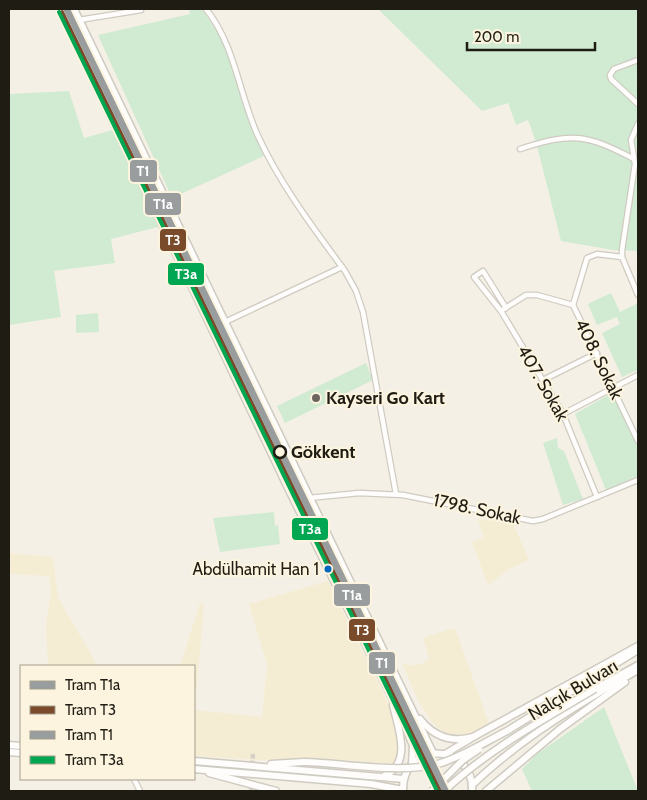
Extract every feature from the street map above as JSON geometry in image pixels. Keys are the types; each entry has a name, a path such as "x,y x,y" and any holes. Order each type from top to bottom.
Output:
{"highway":[{"path":"59,9 392,699 412,742 412,764"},
{"path":"74,9 434,753"},
{"path":"446,754 638,646"},
{"name":"Nalçık Bulvarı","path":"507,730 638,650"},
{"name":"Nalçık Bulvarı","path":"444,791 498,747 638,664"},
{"path":"486,791 560,729 638,672"},
{"path":"472,788 493,765 536,735 638,672"},
{"path":"406,696 421,721 437,734 456,740 475,736"},
{"path":"381,777 394,770 401,756 401,744 392,699"},
{"path":"246,765 304,762 396,767 438,764 507,730"},
{"path":"432,791 463,760 507,730"},
{"path":"195,769 371,784 403,791 404,779 412,764 422,756 434,753 454,757 467,769 472,788"},
{"path":"195,761 404,779"},
{"path":"195,769 276,791"}],"street":[{"path":"206,9 224,37 248,110 264,149 353,284 363,312 396,494"},
{"path":"79,20 141,10"},
{"path":"638,60 614,69 610,75 611,79 638,104"},
{"path":"638,124 632,140 635,164 623,237 622,257 638,294"},
{"path":"520,149 553,140 583,138 597,140 634,159"},
{"path":"504,310 526,295 537,295 573,305 587,258 597,254 622,257"},
{"path":"225,322 342,267"},
{"name":"407. Sokak","path":"504,310 474,277 483,271 563,414 597,497"},
{"name":"408. Sokak","path":"573,305 638,441"},
{"path":"543,380 597,353"},
{"path":"563,414 638,375"},
{"name":"1798. Sokak","path":"309,498 352,493 396,494 436,500 533,521 543,519 638,480"}],"green space":[{"path":"189,9 202,9 223,41 244,105 264,156 172,198 98,35 190,14"},
{"path":"378,9 638,9 638,251 613,250 561,241 536,142 528,120 516,125 508,103 482,111"},
{"path":"69,91 84,138 113,130 158,227 111,239 115,263 54,271 61,317 9,325 9,94"},
{"path":"611,293 620,312 638,303 638,370 622,377 602,333 620,324 617,317 597,325 588,304"},
{"path":"98,313 99,332 76,333 76,315"},
{"name":"Kayseri Go Kart","path":"366,363 373,380 285,423 277,406"},
{"path":"617,390 638,438 638,476 606,490 575,414"},
{"path":"557,438 558,448 564,451 583,499 563,505 543,443"},
{"path":"274,512 275,526 278,525 280,544 220,552 213,518"},
{"path":"604,707 638,791 532,791 522,769 537,754"}],"sand":[{"path":"478,519 513,523 529,560 511,568 488,585 472,542 484,538"},
{"path":"9,553 53,557 58,598 97,665 48,665 46,624 51,593 49,576 9,574"},
{"path":"328,581 390,707 398,743 395,764 329,759 258,760 195,756 195,710 262,717 267,665 249,604"},
{"path":"200,603 204,603 195,710 195,665 180,665"},
{"path":"453,628 456,631 489,724 464,735 452,735 432,722 417,698 402,663 416,665 429,659 423,638"}],"tunnel":[{"path":"251,791 253,752"}],"tram line":[{"name":"T1","path":"65,9 444,791"},
{"name":"T1a","path":"68,9 447,791"},
{"name":"T3a","path":"59,12 437,791"},
{"name":"T3","path":"62,12 440,791"}],"place":[{"name":"Kayseri Go Kart","path":"316,398"},
{"name":"Gökkent","path":"280,452"},
{"name":"Abdülhamit Han 1","path":"328,569"}]}
